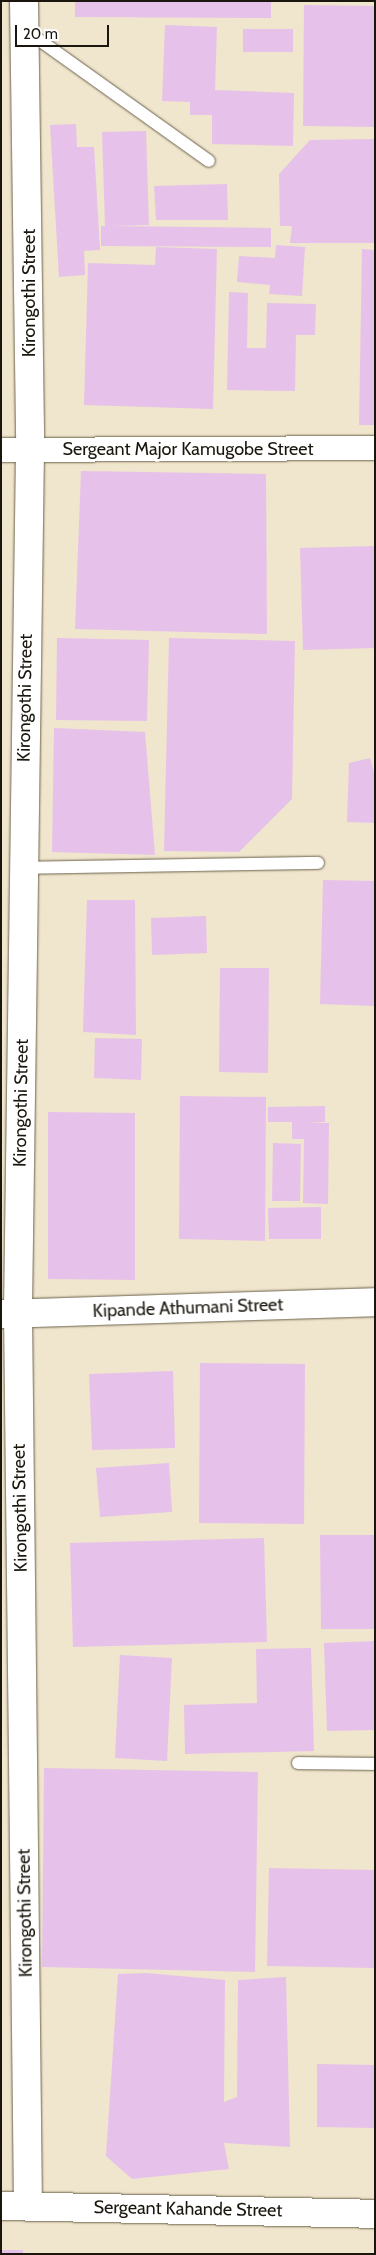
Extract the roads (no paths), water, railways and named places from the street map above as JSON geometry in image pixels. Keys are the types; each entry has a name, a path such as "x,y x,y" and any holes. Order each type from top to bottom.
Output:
{"street":[{"name":"Kirongothi Street","path":"24,1 30,450 10,1314 28,2205"},
{"name":"Sergeant Major Kamugobe Street","path":"1,450 375,448"},
{"name":"Kipande Athumani Street","path":"10,1314 375,1302"},
{"name":"Sergeant Kahande Street","path":"1,2206 28,2205 375,2214"}],"lane":[{"path":"24,29 208,161"},
{"path":"21,868 318,864"},
{"path":"298,1763 375,1764"}]}
